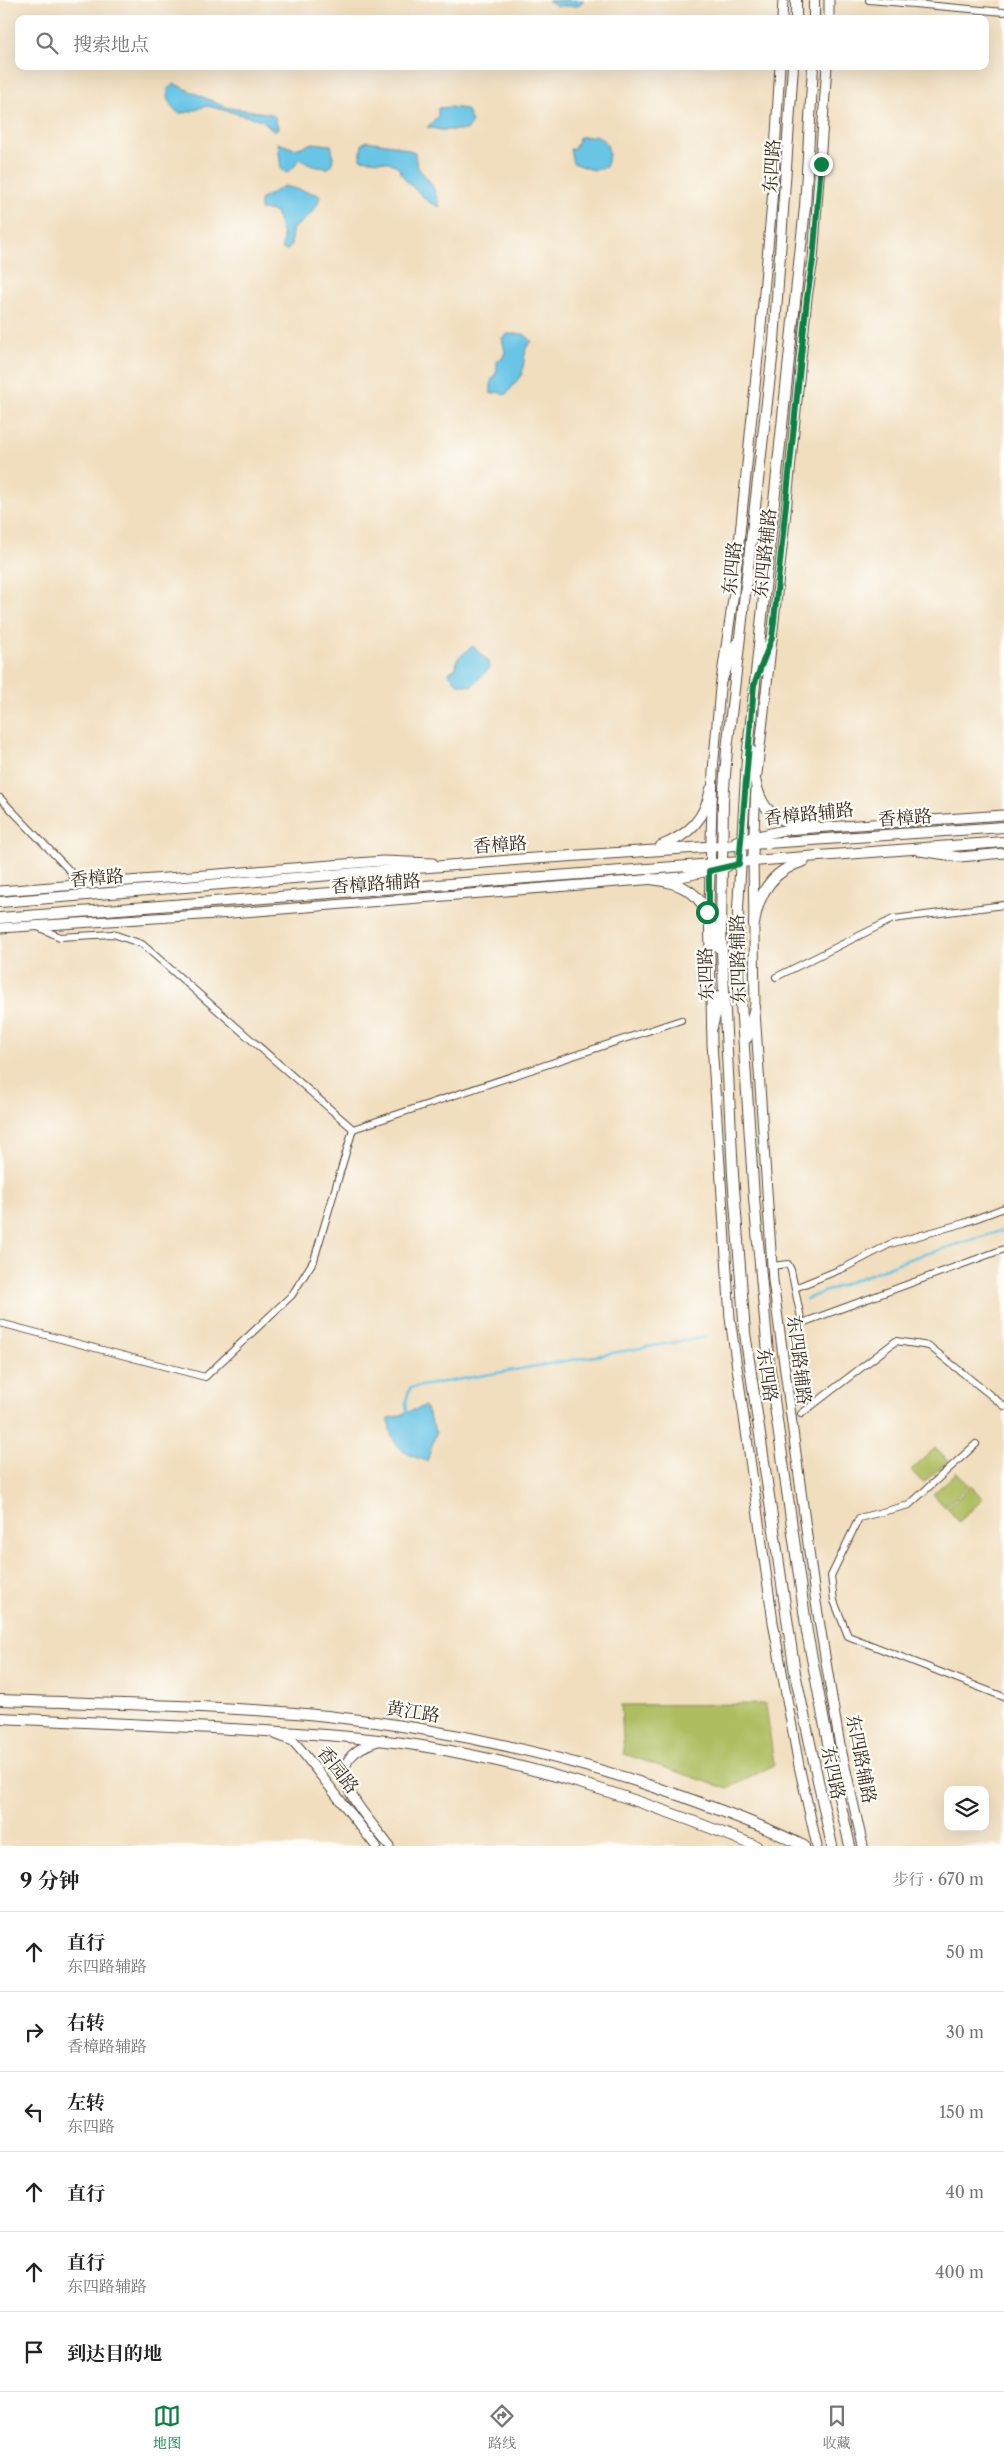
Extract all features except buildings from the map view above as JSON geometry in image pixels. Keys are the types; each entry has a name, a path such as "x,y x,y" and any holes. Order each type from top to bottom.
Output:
{"main road":[{"path":"782,15 784,0"},
{"path":"796,0 796,15"},
{"path":"814,0 814,15"},
{"path":"815,15 820,0"},
{"path":"828,15 829,0"},
{"name":"东四路辅路","path":"780,70 772,202 760,337 734,592 722,679 712,789 709,846 709,919 712,1027 725,1255 735,1361 773,1622 799,1766 817,1846"},
{"name":"东四路","path":"794,70 774,341 727,750 721,866 722,963 733,1175 745,1333 794,1673 832,1846"},
{"name":"东四路","path":"813,70 805,207 749,731 740,842 740,973 759,1260 769,1364 807,1632 833,1772 850,1846"},
{"name":"东四路辅路","path":"827,70 813,260 807,298 756,783 753,840 755,1007 772,1266 782,1356 815,1596 838,1740 863,1846"},
{"path":"722,679 741,632"},
{"path":"754,685 772,638"},
{"path":"749,731 756,783 761,800 772,814 791,824 817,827"},
{"path":"649,850 679,838 694,827 705,812 712,789"},
{"name":"香樟路辅路","path":"753,840 784,830 1004,815"},
{"name":"香樟路","path":"0,902 722,845 753,840 1004,827"},
{"name":"香樟路","path":"0,918 709,867 753,861 1004,842"},
{"name":"香樟路","path":"917,850 960,857 1004,854"},
{"path":"754,924 759,898 777,874 793,865 820,857"},
{"path":"0,891 383,860 451,865"},
{"name":"香樟路辅路","path":"0,928 222,914 681,877 709,867"},
{"path":"650,879 673,882 689,890 703,904 722,963"},
{"path":"712,1027 723,985"},
{"path":"745,1046 755,1007"},
{"name":"黄江路","path":"0,1700 286,1713 369,1721 432,1731 503,1745 608,1772 730,1813 804,1846"},
{"name":"黄江路","path":"0,1718 262,1731 378,1740 459,1753 546,1772 629,1798 756,1846"},
{"name":"香园路","path":"262,1731 293,1741 376,1846"},
{"name":"香园路","path":"378,1740 366,1744 353,1754 345,1771 345,1784 389,1846"}],"street":[{"path":"869,0 1004,12"},
{"path":"0,798 70,871 76,885"},
{"path":"776,977 894,919 1004,904"},
{"path":"36,926 60,937 113,934 142,944 353,1129"},
{"path":"353,1129 681,1020"},
{"path":"0,1323 205,1377 292,1295 314,1260 353,1129"},
{"path":"796,1288 846,1267 890,1244 964,1223 1004,1208"},
{"path":"772,1266 788,1264 796,1288 802,1324 1004,1249"},
{"path":"801,1414 896,1341 929,1346 1004,1406"},
{"path":"976,1444 909,1505 859,1518 831,1576 834,1602 848,1636 1004,1696"}],"green space":[{"path":"935,1448 948,1461 923,1483 911,1470"},
{"path":"957,1472 969,1485 945,1507 933,1494"},
{"path":"971,1486 983,1499 959,1522 947,1508"},
{"path":"766,1704 774,1765 728,1789 624,1754 621,1705"}],"water":[{"path":"584,0 578,6 557,6 548,1"},
{"path":"175,84 225,107 272,114 275,117 278,128 274,131 262,120 208,106 179,113 171,106 168,95 168,88"},
{"path":"438,108 466,109 472,122 467,130 441,130 427,127 438,116"},
{"path":"597,136 607,145 609,157 606,167 593,170 573,163 570,149 574,149 580,137"},
{"path":"367,141 393,145 415,152 418,167 432,186 440,207 429,202 406,181 397,166 389,162 360,159 362,144"},
{"path":"278,143 295,149 313,143 331,145 332,163 329,168 317,167 299,159 293,168 286,173 281,169"},
{"path":"284,186 320,195 314,210 292,229 291,245 288,250 282,249 283,236 276,213 269,210 260,210 260,200"},
{"path":"507,334 524,334 532,341 526,348 522,374 506,395 497,392 491,394 491,381 497,371 497,360 502,359 505,352 502,338"},
{"path":"473,646 488,661 489,669 472,686 458,684 448,673 456,668 457,659"},
{"path":"425,1406 436,1433 427,1461 399,1448 392,1436 389,1419"}],"waterway":[{"path":"806,1299 909,1259 1004,1230"},
{"path":"407,1412 406,1401 410,1388 705,1337"}],"route":[{"path":"707,912 709,919 709,871 739,864 746,759 754,685 772,638 774,621 807,298 818,212 821,164"}]}
